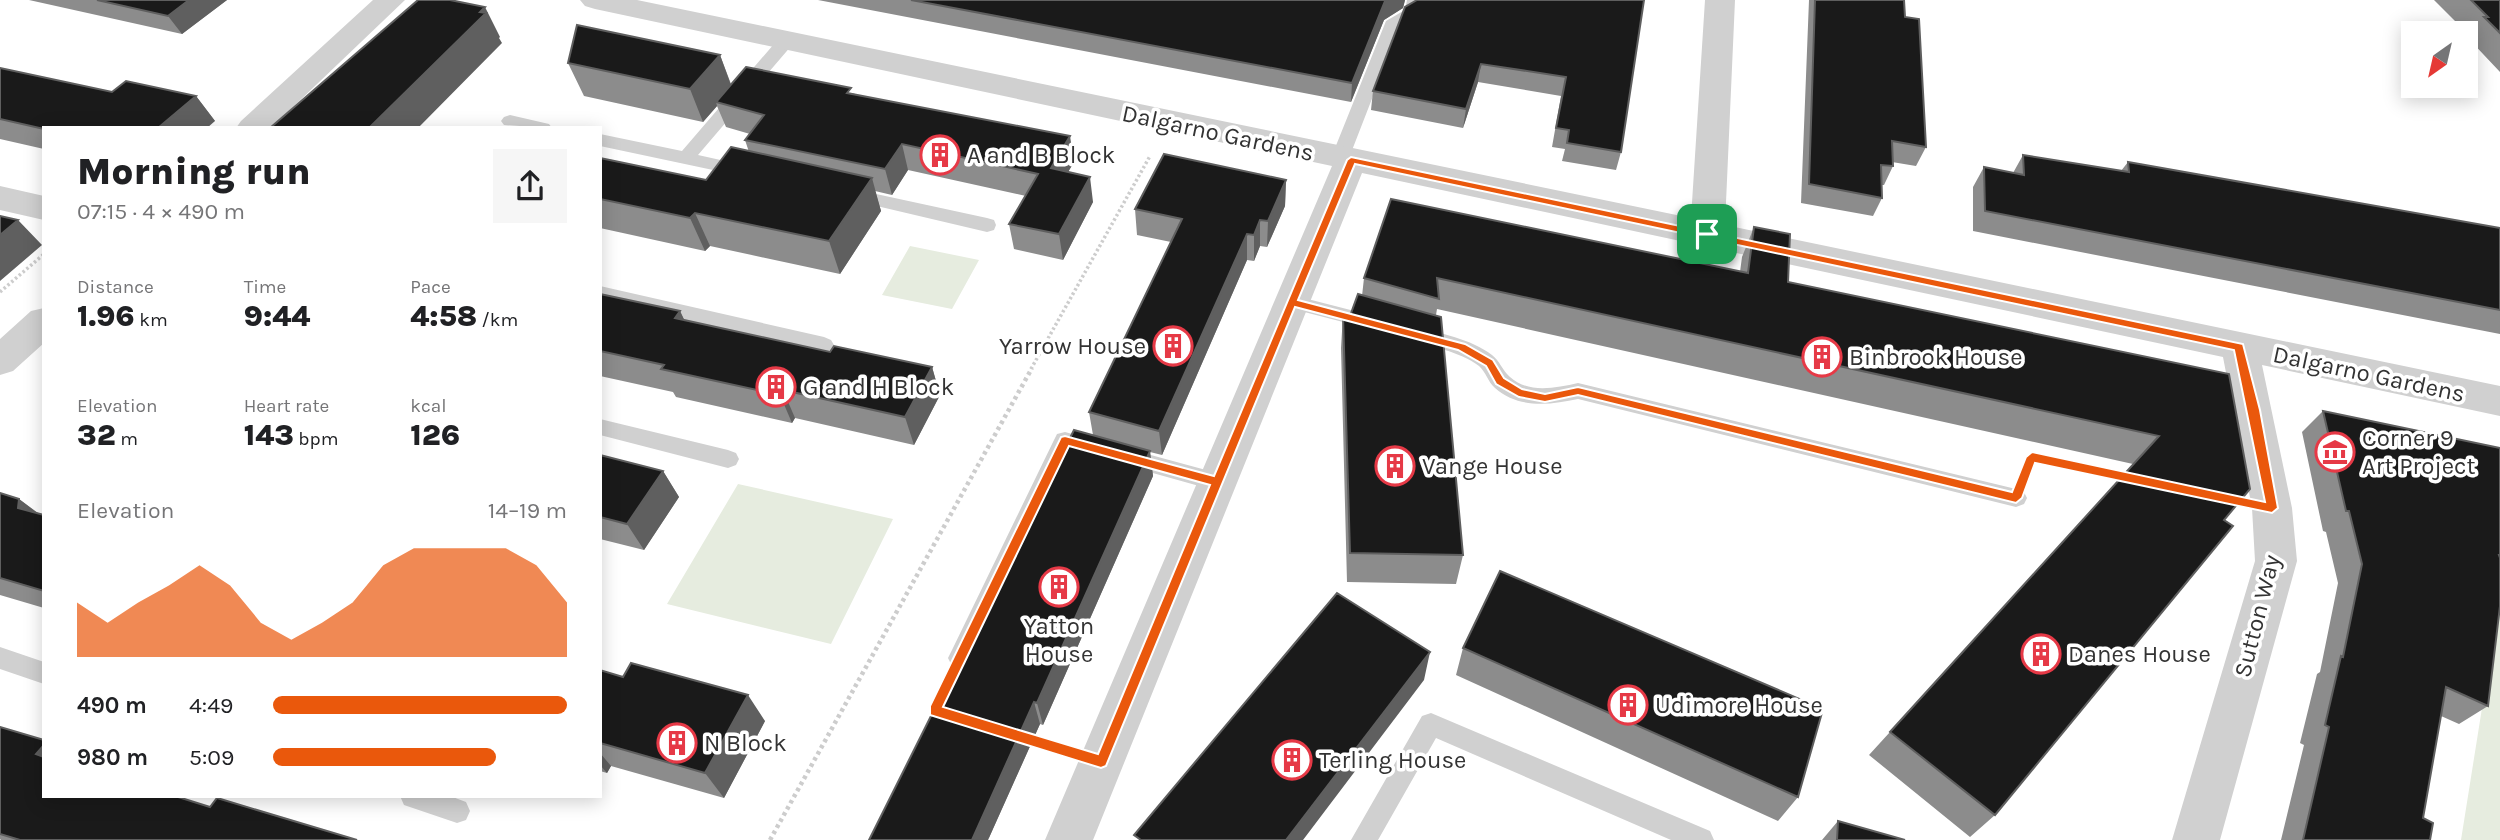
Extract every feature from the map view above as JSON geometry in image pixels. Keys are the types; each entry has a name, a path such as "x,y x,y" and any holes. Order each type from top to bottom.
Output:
{"street":[{"path":"255,126 390,0"},
{"name":"Dalgarno Gardens","path":"595,0 2500,401"},
{"path":"1707,234 1720,0"},
{"path":"1069,840 1292,302 1346,159"},
{"path":"0,198 42,208"},
{"path":"0,361 42,323"},
{"name":"Sutton Way","path":"2196,840 2276,561 2272,508 2239,347"}],"lane":[{"path":"1346,159 1394,21 1412,13 1415,0"},
{"path":"687,158 786,41"},
{"path":"510,121 534,126"},
{"path":"602,140 765,176"},
{"path":"830,190 987,225"},
{"path":"602,293 824,345"},
{"path":"1292,302 1461,347 1489,363 1500,381 1519,393 1545,398 1578,391 2016,498"},
{"path":"602,428 728,459"},
{"path":"953,673 1065,440 1217,482"},
{"path":"0,658 42,672"},
{"path":"1364,840 1431,724 1701,840"},
{"path":"419,798 457,811"}],"path":[{"path":"769,840 1169,122"},
{"path":"0,292 42,256"},
{"path":"2016,498 2032,457 2138,480"},
{"path":"1025,738 1101,761"}],"shaded area":[{"path":"910,246 979,260 952,309 882,295"},
{"path":"738,484 893,519 831,644 667,604"},
{"path":"2500,595 2500,840 2461,840"}],"building":[{"path":"97,0 189,0 168,16"},
{"path":"418,0 450,0 485,7 480,12 486,13 371,126 272,126"},
{"path":"911,0 1388,0 1385,1 1352,83"},
{"path":"1417,0 1644,0 1621,152 1567,143 1569,130 1556,128 1566,77 1481,64 1466,109 1373,91 1405,7"},
{"path":"1815,0 1904,0 1905,17 1919,19 1926,147 1892,141 1893,166 1881,165 1882,198 1809,184"},
{"path":"2471,0 2500,0 2500,33 2484,17 2488,17"},
{"path":"577,25 720,55 690,89 568,63"},
{"path":"746,67 851,88 847,93 1070,136 1051,168 1090,177 1059,234 1009,224 1038,174 902,144 885,169 745,140 764,115 716,102"},
{"path":"0,68 112,92 126,81 196,96 160,126 42,126 42,129 0,119"},
{"path":"731,147 872,178 829,241 695,213 690,218 602,199 602,158 706,180"},
{"path":"1164,154 1286,180 1268,221 1260,220 1254,235 1247,234 1159,431 1089,412 1182,219 1135,209"},
{"path":"2023,155 2129,172 2128,162 2500,228 2500,310 1985,211 1984,167 2024,175"},
{"path":"1391,199 1748,273 1754,227 1790,234 1788,282 2229,374 2250,489 2224,520 2233,526 1995,815 1890,732 2159,436 1437,278 1439,299 1364,278"},
{"path":"0,216 18,220 0,235"},
{"path":"602,294 680,311 675,318 830,352 834,346 932,367 905,417 783,390 780,395 661,369 664,365 602,351"},
{"name":"Vange House","path":"1358,294 1441,317 1463,555 1350,553 1343,315 1350,316"},
{"path":"2323,411 2500,448 2500,606 2488,706 2446,687 2423,818 2433,823 2430,840 2303,840 2329,727 2325,725 2341,656 2343,657 2362,564 2349,511 2346,511"},
{"path":"1074,430 1150,451 1037,703 1034,702 972,840 869,840"},
{"path":"602,456 663,471 627,524 602,518"},
{"path":"0,493 19,499 18,508 42,514 42,590 0,578"},
{"name":"Udimore House","path":"1500,571 1823,709 1798,797 1463,648"},
{"name":"Terling House","path":"1337,593 1430,652 1286,840 1141,840 1134,835"},
{"name":"N Block","path":"631,663 748,695 705,773 602,744 602,671 623,677"},
{"path":"0,727 42,739 42,747 36,754 42,756 42,798 181,798 210,807 217,798 357,840 20,840 0,834"},
{"path":"1838,821 1905,840 1837,840"}],"place":[{"name":"A and B Block","path":"940,155"},
{"name":"Yarrow House","path":"1173,346"},
{"name":"Binbrook House","path":"1822,357"},
{"name":"G and H Block","path":"776,387"},
{"name":"Corner 9 Art Project","path":"2335,452"},
{"name":"Vange House","path":"1395,466"},
{"name":"Yatton House","path":"1059,587"},
{"name":"Danes House","path":"2041,654"},
{"name":"Udimore House","path":"1628,705"},
{"name":"N Block","path":"677,743"},
{"name":"Terling House","path":"1292,760"}],"route":[{"path":"1707,234 1351,160 1344,181 1292,302 1254,392 1217,482 1101,761 935,710 1065,440 1217,482 1292,302 1461,347 1489,363 1500,381 1519,393 1545,398 1578,391 2016,498 2032,457 2272,508 2239,347 1707,234"}]}
